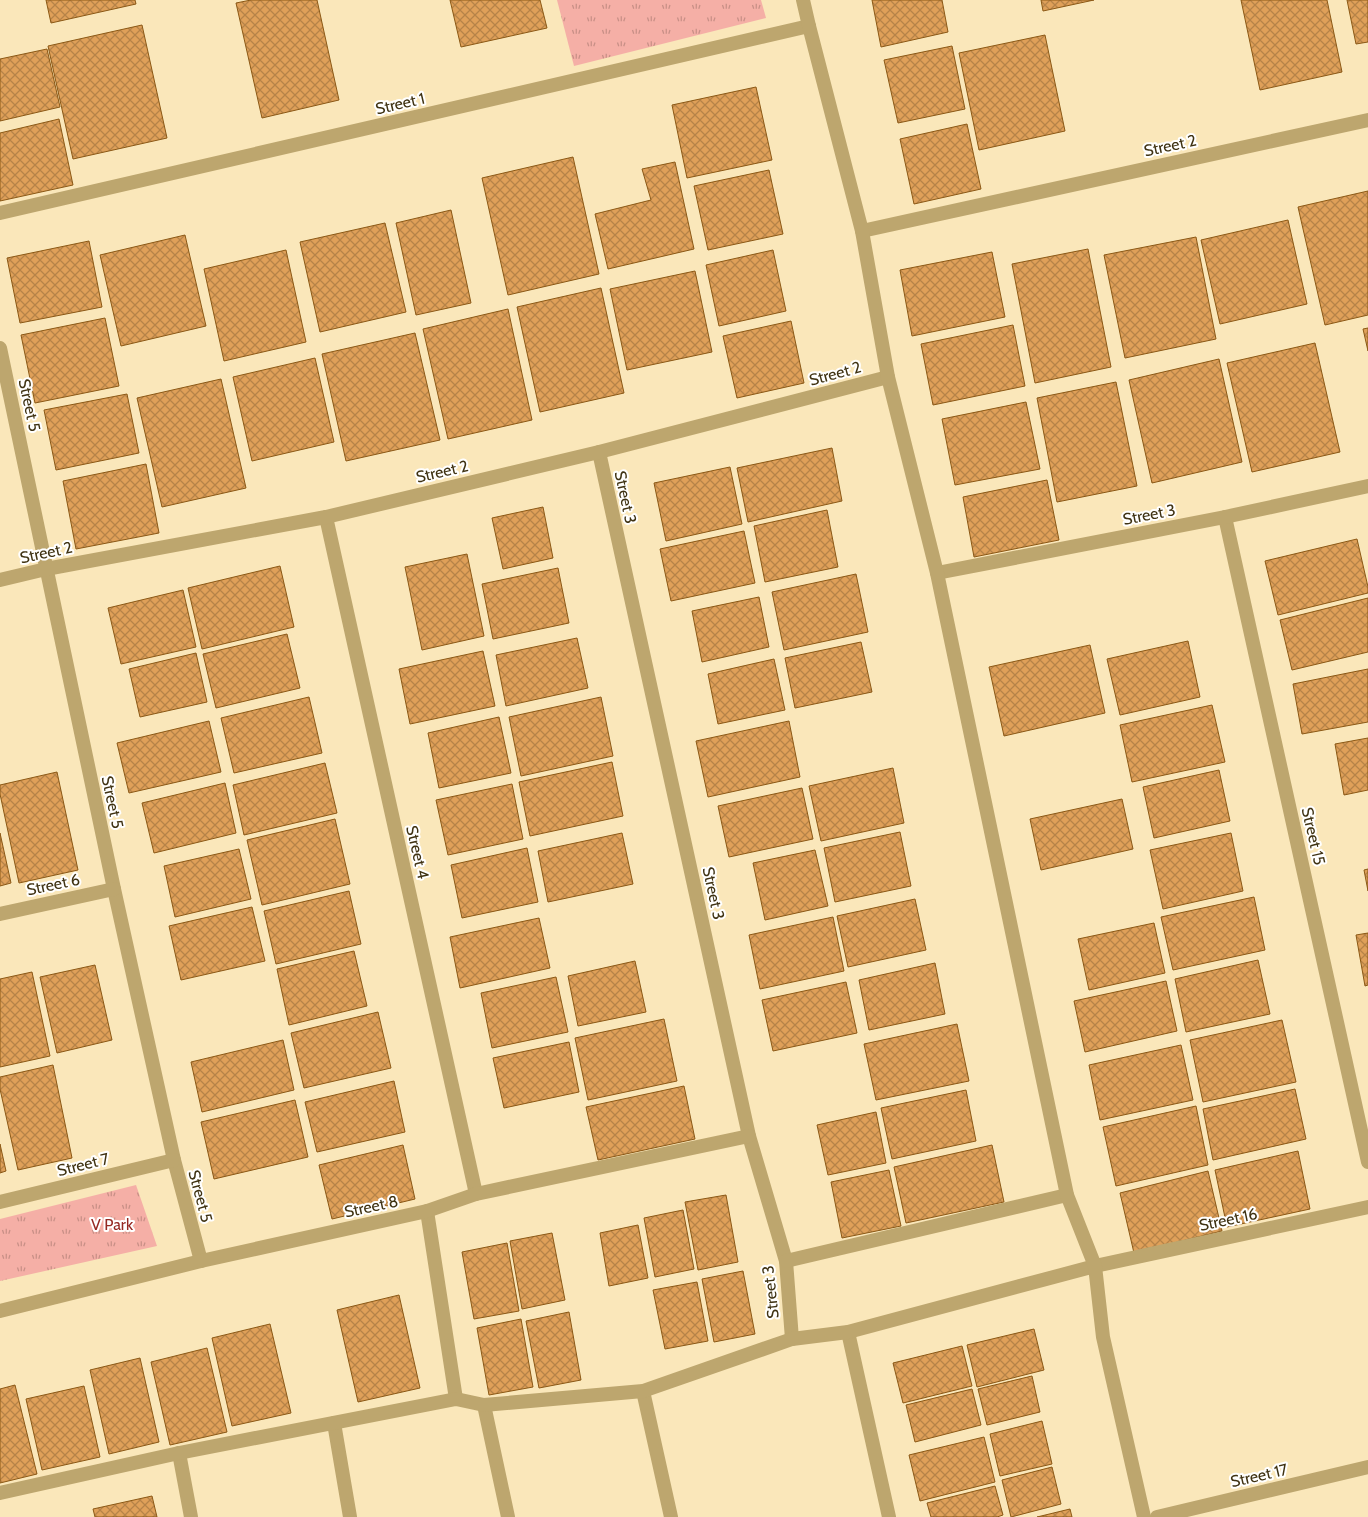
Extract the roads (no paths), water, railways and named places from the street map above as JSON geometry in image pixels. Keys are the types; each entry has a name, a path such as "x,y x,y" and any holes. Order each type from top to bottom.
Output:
{"street":[{"path":"803,0 862,231 888,377 937,574 1068,1195 1095,1266 1103,1337 1144,1517"},
{"name":"Street 1","path":"0,213 809,26"},
{"name":"Street 2","path":"862,231 1368,120"},
{"name":"Street 5","path":"0,348 114,889 174,1160 201,1261"},
{"name":"Street 2","path":"0,580 46,569 326,517 599,452 888,377"},
{"name":"Street 3","path":"599,452 749,1136 786,1260 792,1340"},
{"name":"Street 3","path":"937,574 1225,518 1368,486"},
{"name":"Street 4","path":"326,517 476,1194"},
{"name":"Street 15","path":"1225,518 1368,1162"},
{"name":"Street 6","path":"0,914 114,889"},
{"name":"Street 8","path":"0,1311 201,1261 427,1211 476,1194 749,1136"},
{"name":"Street 7","path":"0,1202 174,1160"},
{"path":"786,1260 1068,1195"},
{"name":"Street 16","path":"456,1399 484,1405 644,1391 792,1340 848,1332 1095,1266 1368,1207"},
{"path":"0,1493 180,1453 456,1399 427,1211"},
{"path":"848,1332 889,1517"},
{"path":"644,1391 671,1517"},
{"path":"484,1405 508,1517"},
{"path":"334,1423 350,1517"},
{"path":"180,1453 192,1517"},
{"name":"Street 17","path":"1157,1517 1368,1467"}],"park label":[{"name":"V Park","path":"112,1224"}]}
